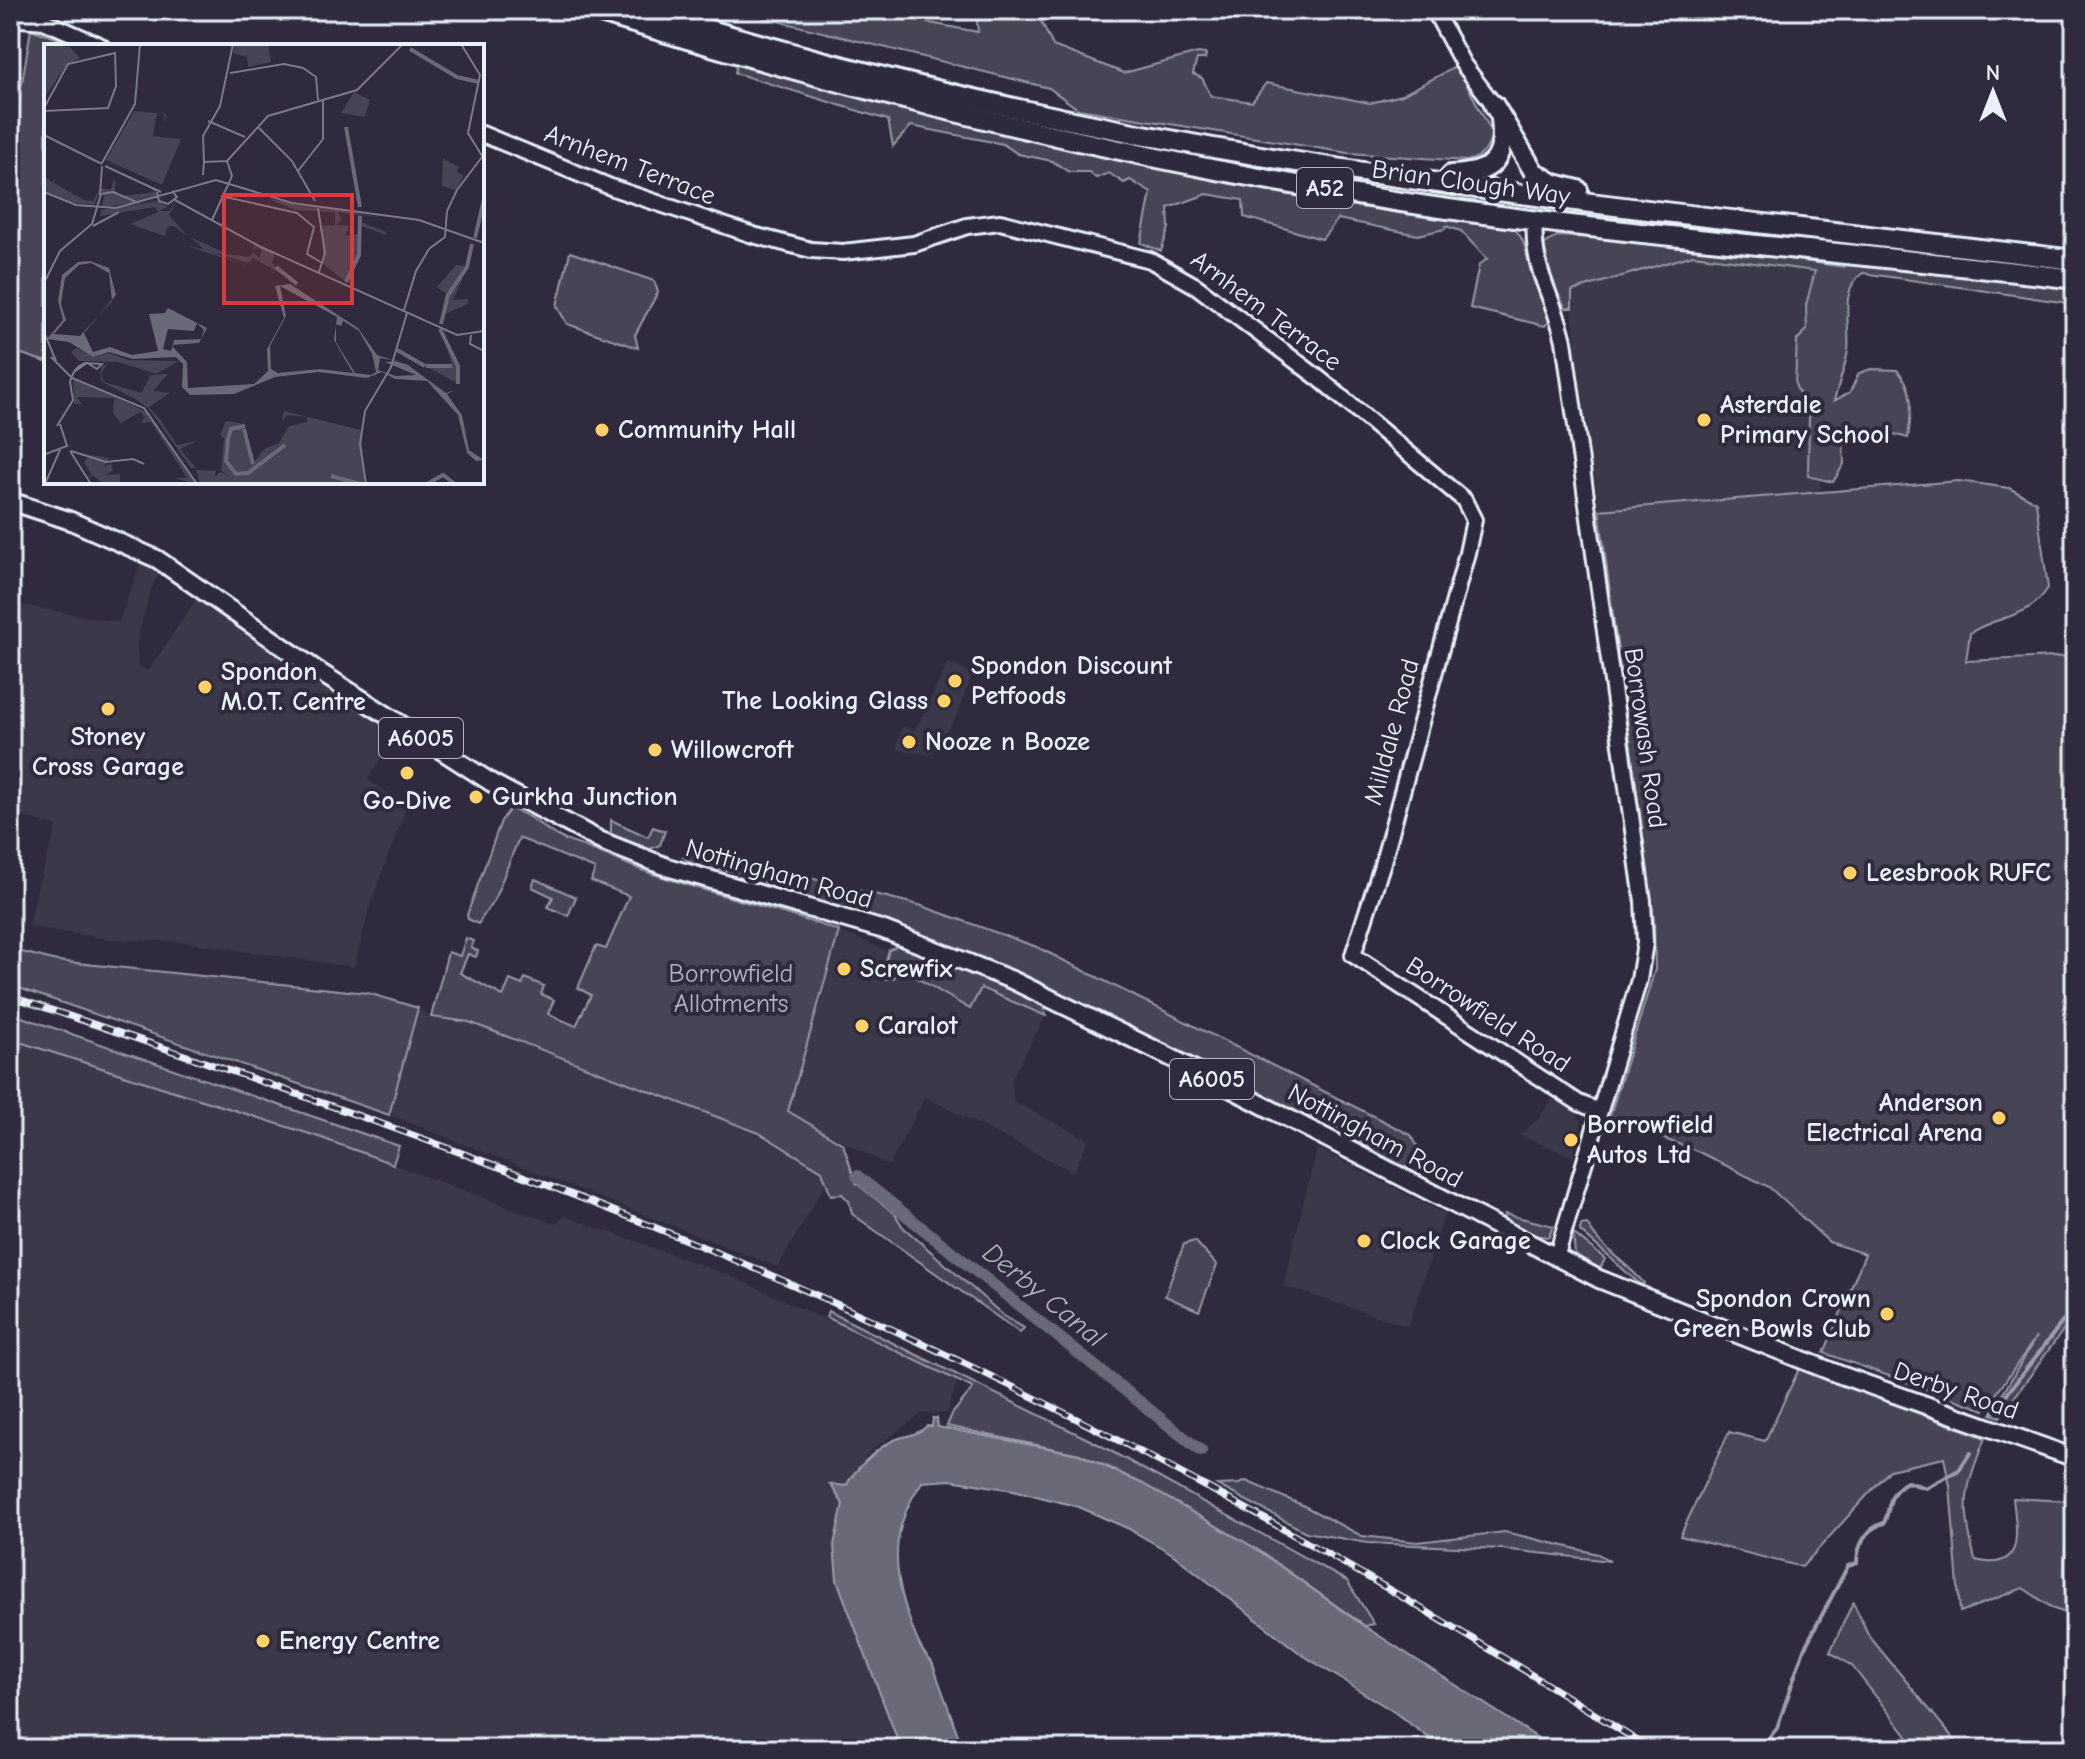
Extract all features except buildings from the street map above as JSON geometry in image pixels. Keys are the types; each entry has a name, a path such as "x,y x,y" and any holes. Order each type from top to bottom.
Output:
{"highway":[{"name":"Brian Clough Way","path":"591,10 799,72 1058,136 1342,191 1535,219 2075,279"},
{"name":"Brian Clough Way","path":"643,10 836,64 1044,114 1261,156 1408,178 2075,260"},
{"path":"1408,178 1465,175 1489,167 1501,149 1498,112"},
{"path":"1498,112 1528,165 1546,180 1592,194 1691,212"}],"main road":[{"name":"Nottingham Road","path":"10,501 99,532 157,559 321,673 479,775 588,834 667,867 884,930 1012,980 1177,1061 1556,1258"},
{"name":"Derby Road","path":"1556,1258 1694,1319 1929,1409 2075,1458"}],"street":[{"path":"1434,10 1463,64 1498,112"},
{"path":"10,18 44,21 96,44"},
{"name":"Arnhem Terrace","path":"484,135 613,188 753,235 811,250 843,252 914,244 967,226 1000,222 1150,260 1196,286 1321,380 1464,500 1474,520"},
{"name":"Borrowash Road","path":"1535,219 1535,259 1558,314 1564,341 1643,901 1645,943 1639,980 1556,1258"},
{"name":"Milldale Road","path":"1353,955 1383,862 1474,520"},
{"name":"Borrowfield Road","path":"1353,955 1579,1103 1599,1111"}],"shaded area":[{"name":"Asterdale Primary School","path":"1693,255 1826,272 1820,493 1599,510 1575,347 1571,291"},
{"path":"142,560 160,571 150,592 137,642 138,665 148,671 198,596 395,733 368,780 407,806 371,902 354,967 184,942 109,939 29,927 38,884 57,827 10,812 10,603 119,622"},
{"path":"948,663 973,674 956,717 931,755 896,749 902,727 915,730"},
{"path":"839,931 1046,1016 1012,1078 1013,1101 1089,1140 1073,1172 925,1097 889,1166 787,1111"},
{"path":"418,1008 431,1017 469,1022 734,1122 822,1171 826,1183 778,1267 389,1115"},
{"path":"10,1039 316,1136 555,1224 565,1216 729,1275 958,1381 947,1413 923,1413 869,1452 847,1486 831,1484 843,1504 834,1545 837,1580 901,1749 10,1749"},
{"path":"1553,1098 1573,1108 1582,1121 1573,1157 1519,1135 1538,1119"},
{"name":"Clock Garage","path":"1317,1148 1445,1214 1408,1326 1283,1286"}],"green space":[{"path":"748,10 895,10 921,15 925,22 978,32 976,10 1036,10 1053,46 1124,73 1198,53 1206,54 1205,59 1197,59 1193,74 1202,78 1211,96 1252,102 1266,83 1370,103 1402,95 1457,66 1491,131 1491,137 1485,151 1467,161 1348,153 1078,109 1049,88 745,13"},
{"path":"31,29 73,44 44,44 44,361 10,350 10,153"},
{"path":"737,60 901,110 904,106 1122,161 1129,155 1508,224 1524,243 1534,282 1554,317 1545,326 1470,308 1479,265 1487,259 1461,231 1446,226 1445,229 1418,235 1338,219 1322,239 1244,217 1243,200 1207,194 1168,208 1169,228 1161,251 1141,243 1151,193 1130,180 1124,183 1109,173 1096,178 1089,172 1069,172 1052,161 1018,154 1003,144 911,126 893,146 888,120 735,73"},
{"path":"1557,236 1678,243 1844,267 1851,261 2075,289 2075,304 1863,273 1855,280 1848,298 1848,351 1834,401 1850,392 1859,373 1871,369 1897,370 1910,394 1908,438 1893,434 1874,438 1856,427 1843,432 1844,464 1833,482 1808,476 1809,417 1795,384 1797,340 1807,330 1806,305 1815,271 1693,255 1572,291 1572,308 1566,308 1549,278 1544,261 1545,244"},
{"path":"570,252 654,281 658,292 635,335 638,348 567,324 557,306"},
{"path":"1959,481 2009,488 2036,502 2048,588 2031,606 1970,633 1966,661 2075,656 2075,1314 2000,1417 1991,1414 2036,1337 1985,1410 1824,1353 1865,1254 1829,1242 1769,1187 1697,1151 1609,1119 1655,969 1654,921 1599,510"},
{"name":"Borrowfield Allotments","path":"510,809 526,815 565,840 643,870 839,931 788,1111 843,1144 856,1183 894,1213 903,1227 1004,1316 1024,1328 1020,1333 852,1214 849,1201 842,1194 831,1195 822,1171 759,1133 469,1022 431,1017 448,952 460,956 466,938 474,941 471,948 478,951 476,957 468,954 460,973 503,996 510,980 522,985 525,978 544,986 541,994 554,1000 548,1014 576,1026 591,995 578,988 596,946 606,949 629,896 591,881 595,869 519,838 494,900 478,924 468,919 501,821"},
{"path":"611,820 648,837 653,827 665,831 660,845 650,849 611,834"},
{"path":"692,849 919,905 1037,947 1411,1135 1418,1147 1415,1164 1409,1167 1397,1165 1326,1120 1300,1115 1186,1054 934,939 768,885 748,874 702,867 683,857"},
{"path":"535,879 576,897 568,916 548,907 553,897 532,887"},
{"path":"900,945 1042,1003 1046,1016 981,988 970,1009 900,968 894,978 884,979 882,975 889,950"},
{"path":"10,949 57,961 368,993 418,1008 389,1115 10,985"},
{"path":"10,1013 399,1146 393,1164 316,1136 10,1039"},
{"path":"1505,1214 1553,1226 1549,1237 1531,1235 1502,1221"},
{"path":"1587,1224 1599,1241 1637,1275 1644,1283 1642,1286 1580,1231 1581,1225"},
{"path":"1573,1233 1605,1259 1600,1269 1575,1254"},
{"path":"1195,1241 1217,1265 1199,1311 1165,1296 1184,1244"},
{"path":"828,1311 1096,1443 1347,1581 1374,1624 1365,1626 1255,1548 1117,1471 1079,1454 947,1426 952,1414 973,1388 826,1317"},
{"path":"1799,1369 1985,1438 1967,1498 1975,1560 1991,1562 2010,1555 2016,1537 2013,1498 2065,1501 2068,1517 2064,1577 2075,1581 2075,1616 2054,1609 2023,1588 1960,1612 1950,1486 1944,1458 1890,1470 1802,1567 1680,1536 1729,1432 1765,1441"},
{"path":"1246,1481 1362,1536 1417,1542 1505,1532 1598,1554 1610,1561 1502,1549 1367,1543 1306,1532 1217,1485"},
{"path":"1853,1602 1869,1636 1962,1749 1917,1749 1852,1666 1830,1652"}],"water":[{"path":"933,1418 937,1418 938,1427 1079,1454 1143,1484 1255,1548 1364,1626 1555,1749 1444,1749 1394,1712 1301,1654 1171,1553 1127,1528 1079,1507 1013,1490 950,1480 922,1482 911,1500 899,1534 897,1568 913,1629 932,1662 963,1749 901,1749 837,1580 834,1545 843,1504 830,1484 846,1486 879,1449 932,1426"}],"waterway":[{"name":"Derby Canal","path":"857,1176 1201,1451"},
{"path":"1994,1412 2075,1305"},
{"path":"1760,1749 1777,1728 1804,1649 1848,1566 1857,1563 1864,1538 1884,1523 1896,1491 1907,1482 1926,1488 1959,1470 1970,1453"}],"railway":[{"path":"10,996 294,1093 576,1196 761,1271 876,1322 1103,1433 1326,1553 1650,1749"}],"place":[{"name":"Asterdale Primary School","path":"1704,420"},
{"name":"Community Hall","path":"602,430"},
{"name":"Spondon Discount Petfoods","path":"955,681"},
{"name":"Spondon M.O.T. Centre","path":"205,687"},
{"name":"The Looking Glass","path":"944,701"},
{"name":"Stoney Cross Garage","path":"108,709"},
{"name":"Nooze n Booze","path":"909,742"},
{"name":"Willowcroft","path":"655,750"},
{"name":"Go-Dive","path":"407,773"},
{"name":"Gurkha Junction","path":"476,797"},
{"name":"Leesbrook RUFC","path":"1850,873"},
{"name":"Screwfix","path":"844,969"},
{"name":"Caralot","path":"862,1026"},
{"name":"Anderson Electrical Arena","path":"1999,1118"},
{"name":"Borrowfield Autos Ltd","path":"1571,1140"},
{"name":"Clock Garage","path":"1364,1241"},
{"name":"Spondon Crown Green Bowls Club","path":"1887,1314"},
{"name":"Energy Centre","path":"263,1641"}]}
